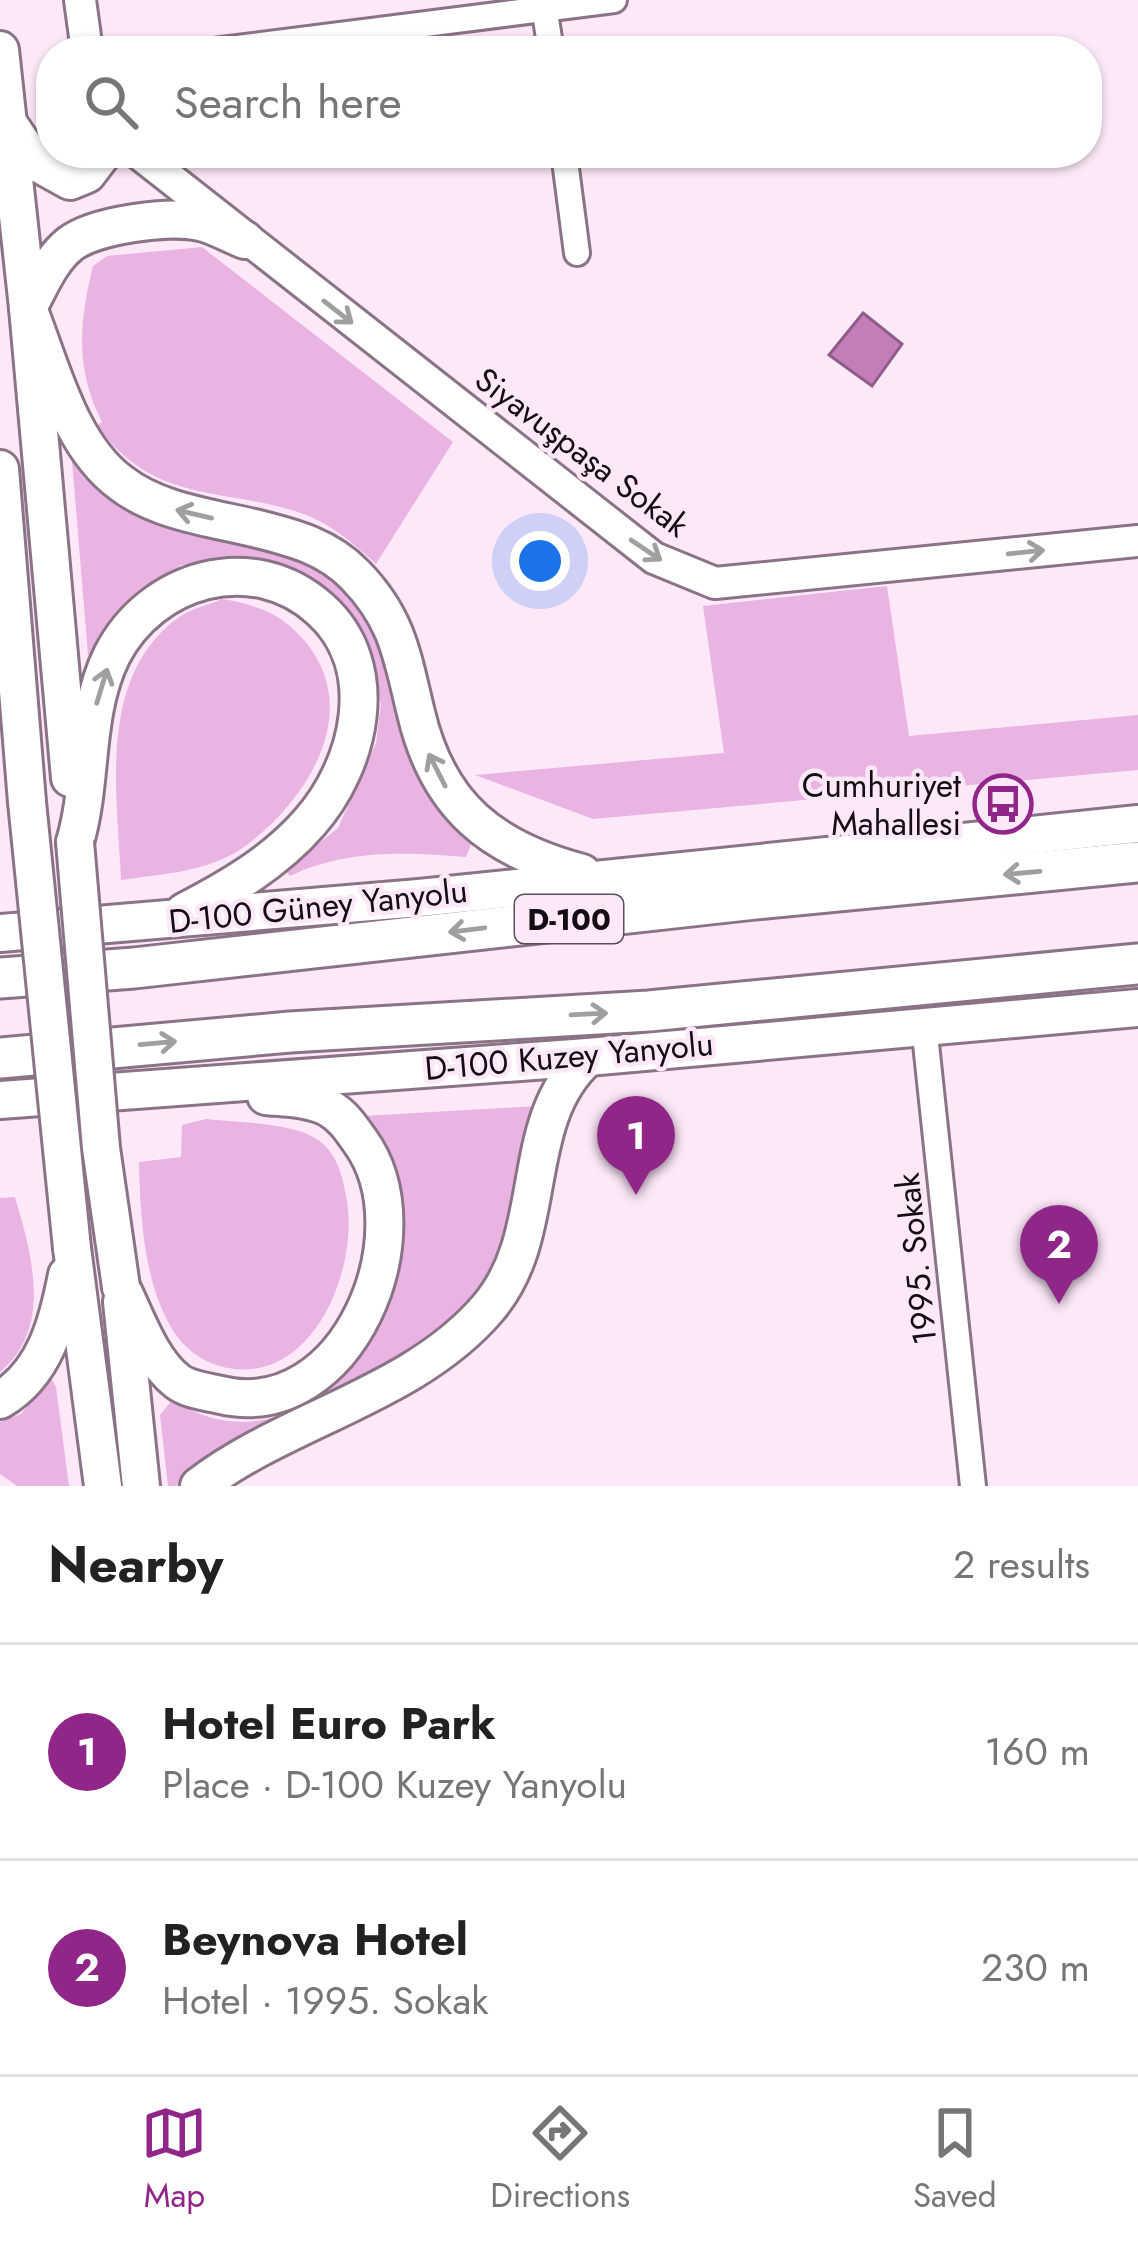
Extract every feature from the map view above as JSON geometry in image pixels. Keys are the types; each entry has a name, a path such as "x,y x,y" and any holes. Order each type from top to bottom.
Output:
{"highway":[{"name":"D-100","path":"0,978 178,964 746,900 1138,862"},
{"path":"0,1058 290,1032 649,1011 1138,964"}],"main road":[{"path":"0,50 28,308 101,1148 141,1486"},
{"path":"6,120 36,163"},
{"path":"43,168 70,181 92,168"},
{"path":"245,241 200,222 134,225 84,235 67,246 28,308 72,417 104,467 121,484 159,503 298,537 351,571 378,601 395,630 428,755 450,794 471,820 501,843 597,878"},
{"path":"0,469 26,802 71,1248 103,1486"},
{"path":"75,842 86,804 92,722 99,696 112,656 148,609 163,595 219,577 269,583 317,606 345,643 358,677 358,723 343,769 312,821 286,847 218,895 167,921"},
{"path":"0,733 26,802"},
{"name":"D-100 Güney Yanyolu","path":"0,932 167,921 1138,824"},
{"name":"D-100 Kuzey Yanyolu","path":"0,1100 588,1057 1138,1008"},
{"path":"199,1486 295,1428 433,1355 489,1307 518,1258 553,1104 567,1078 588,1057"},
{"path":"121,1287 158,1358 179,1383 236,1399 274,1395 308,1380 334,1358 364,1309 382,1253 385,1226 380,1176 346,1120 304,1099 209,1086"},
{"path":"0,1400 29,1375 46,1350 62,1300 71,1248"}],"street":[{"path":"80,0 85,36"},
{"path":"319,36 544,4 614,0"},
{"path":"544,4 548,36"},
{"name":"Siyavuşpaşa Sokak","path":"156,168 654,559 715,583 1138,542"},
{"path":"566,168 577,253"},
{"name":"1995. Sokak","path":"924,1025 973,1486"}],"shaded area":[{"path":"202,247 453,442 376,564 309,516 164,480 119,451 97,426 102,422 87,383 82,346 93,266 107,256"},
{"path":"863,313 902,344 872,386 829,355"},
{"path":"71,449 110,499 151,521 329,566 373,624 449,819 472,842 466,857 354,857 290,876 285,870 338,828 376,743 381,704 370,658 341,609 309,579 230,561 181,565 130,603 97,655 88,655"},
{"path":"887,586 909,736 1138,715 1138,770 593,819 475,775 724,753 703,606"},
{"path":"222,599 270,613 308,645 323,672 330,700 320,755 288,806 244,847 201,867 121,880 118,738 135,671 153,642 179,617"},
{"path":"537,1106 505,1246 484,1290 465,1312 397,1361 199,1468 176,1486 168,1486 160,1415 173,1399 202,1415 232,1421 290,1412 317,1398 340,1378 361,1354 376,1326 401,1199 391,1160 363,1116"},
{"path":"206,1119 305,1133 329,1150 343,1183 349,1228 338,1286 309,1337 288,1356 263,1367 234,1369 193,1352 164,1314 150,1272 139,1162 181,1157 182,1125"},
{"path":"15,1197 32,1265 33,1312 17,1354 0,1372 0,1198"},
{"path":"51,1378 69,1486 17,1486 0,1474 0,1422 21,1414"}],"place":[{"name":"Cumhuriyet Mahallesi","path":"1003,804"},
{"name":"Hotel Euro Park","path":"636,1195"},
{"name":"Beynova Hotel","path":"1059,1304"}]}
